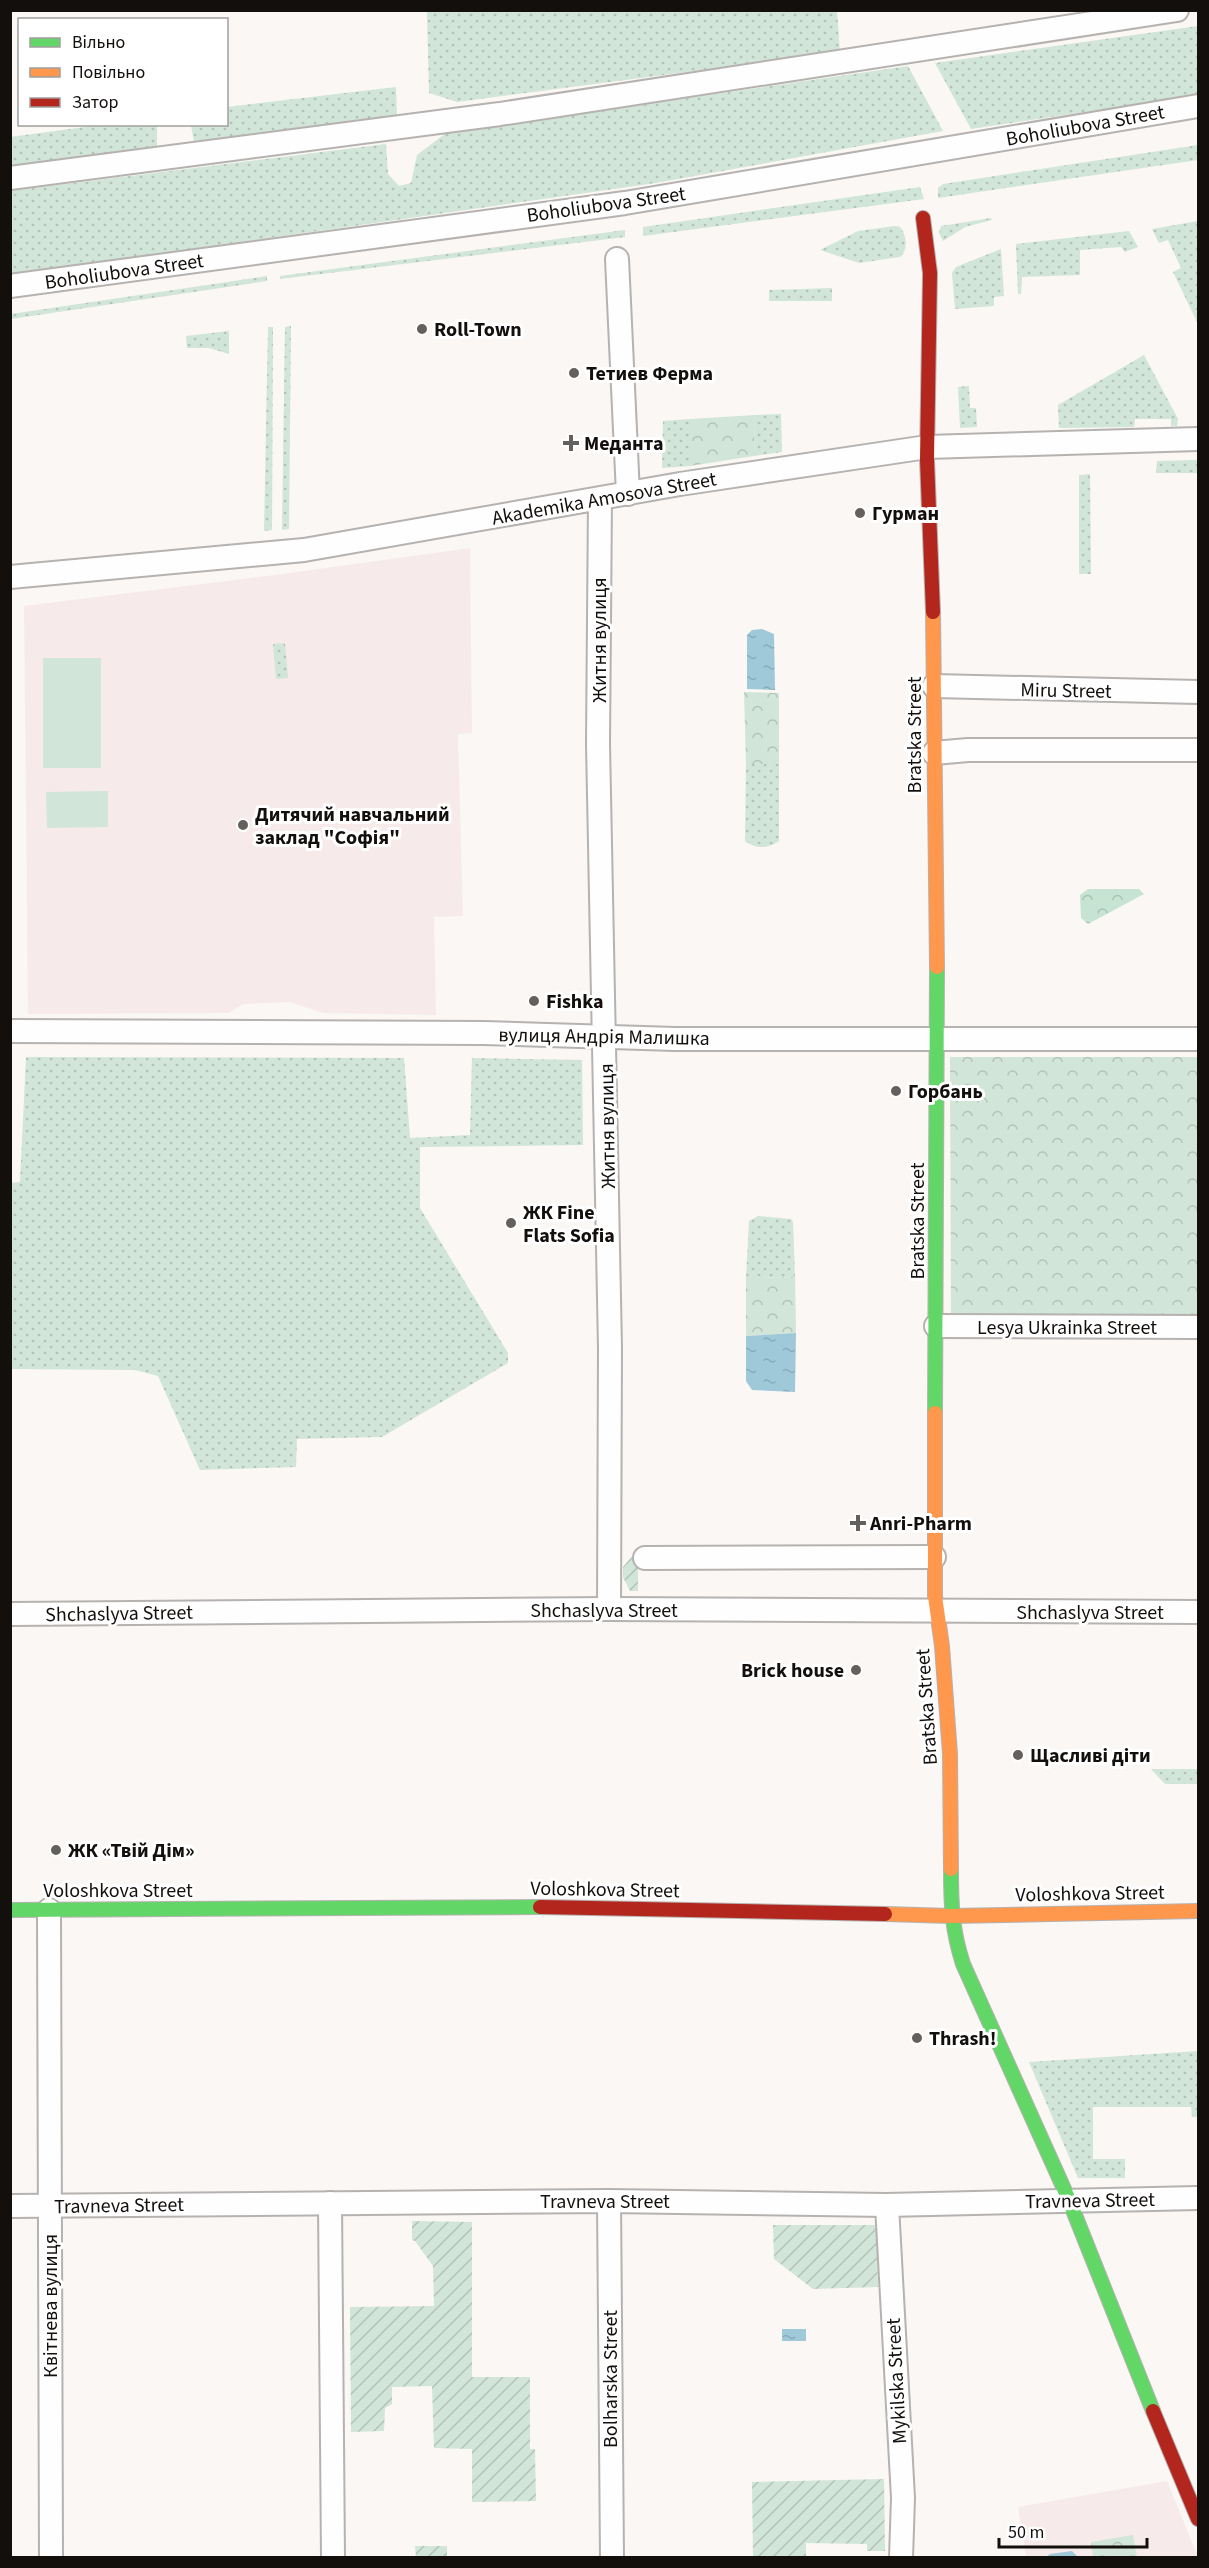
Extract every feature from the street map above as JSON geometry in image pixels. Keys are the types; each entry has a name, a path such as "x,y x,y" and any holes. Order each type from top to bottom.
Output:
{"street":[{"path":"10,178 500,114 1177,10"},
{"name":"Boholiubova Street","path":"10,286 625,203 1198,106"},
{"name":"Bratska Street","path":"923,218 930,273 927,447 934,686 937,1039 934,1557 935,1596 950,1754 951,1916 963,1964 1069,2200"},
{"path":"617,260 628,494"},
{"name":"Akademika Amosova Street","path":"10,577 304,550 628,494 927,447 1198,439"},
{"name":"Житня вулиця","path":"600,499 598,744 610,1348 609,1609"},
{"name":"Miru Street","path":"934,686 1198,692"},
{"path":"934,753 968,750 1198,750"},
{"name":"вулиця Андрія Малишка","path":"10,1031 472,1033 675,1039 1198,1039"},
{"name":"Lesya Ukrainka Street","path":"936,1326 1198,1327"},
{"path":"645,1558 934,1557"},
{"name":"Shchaslyva Street","path":"10,1614 609,1609 1198,1612"},
{"name":"Voloshkova Street","path":"10,1910 578,1907 951,1916 1198,1911"},
{"name":"Квітнева вулиця","path":"49,1910 51,2558"},
{"name":"Travneva Street","path":"10,2206 609,2201 887,2205 1198,2198"},
{"path":"1069,2200 1117,2324 1198,2519"},
{"name":"Bolharska Street","path":"609,2201 612,2558"},
{"path":"330,2203 333,2558"},
{"name":"Mykilska Street","path":"887,2205 903,2498 901,2558"}],"shaded area":[{"name":"Дитячий навчальний заклад \"Софія\"","path":"470,548 472,733 458,734 463,916 434,917 436,1015 323,1013 289,1002 243,1004 229,1013 28,1014 24,606"},
{"path":"1167,2481 1198,2557 1026,2557 1018,2507"}],"green space":[{"path":"427,11 837,11 840,52 457,102 429,93"},
{"path":"1198,26 1198,95 971,129 935,63"},
{"path":"908,66 943,131 656,183 11,275 10,191 386,144 388,174 399,186 411,183 417,155 446,133"},
{"path":"396,87 397,117 194,142 191,126 228,126 228,107"},
{"path":"92,126 157,126 157,149 11,168 10,137"},
{"path":"1198,145 1198,160 938,198 938,188 943,184"},
{"path":"920,187 924,199 643,236 643,227"},
{"path":"991,218 992,220 965,227 943,241 939,233 941,226"},
{"path":"1198,221 1198,324 1173,272 1181,268 1168,240 1159,243 1152,229"},
{"path":"900,227 905,238 905,250 900,257 859,263 820,250 858,231"},
{"path":"625,230 625,237 280,279 280,276"},
{"path":"1129,231 1138,247 1125,252 1121,247 1080,250 1080,275 1022,277 1021,294 1018,294 1016,244"},
{"path":"1001,249 1004,296 994,297 994,306 955,309 952,273 956,267"},
{"path":"267,276 267,281 11,319 11,314"},
{"path":"832,288 832,301 769,301 769,290"},
{"path":"291,326 289,529 282,530 285,327"},
{"path":"268,327 273,327 272,530 264,531"},
{"path":"229,331 229,354 209,348 187,348 186,336"},
{"path":"1144,355 1178,419 1177,426 1171,426 1171,419 1135,419 1134,427 1059,428 1058,405"},
{"path":"969,386 970,408 976,408 977,427 960,428 958,387"},
{"path":"781,414 782,452 754,456 755,415"},
{"path":"755,415 754,456 690,466 690,419"},
{"path":"690,419 690,466 662,468 663,421"},
{"path":"1198,460 1198,473 1156,473 1157,461"},
{"path":"1090,474 1091,574 1079,574 1079,475"},
{"path":"285,643 288,678 276,679 273,644"},
{"path":"43,658 101,658 101,768 43,768"},
{"path":"744,692 779,693 779,764 746,764"},
{"path":"746,764 779,764 779,841 771,846 758,847 745,841"},
{"path":"108,791 108,827 47,828 46,792"},
{"path":"1088,889 1139,889 1144,894 1088,924 1081,918 1080,895"},
{"path":"26,1057 404,1058 410,1138 470,1135 472,1058 582,1060 583,1145 420,1147 420,1208 508,1353 508,1363 382,1437 297,1439 296,1467 200,1470 158,1376 135,1370 11,1369 10,1183 20,1182"},
{"path":"950,1057 1198,1057 1198,1319 951,1316"},
{"path":"758,1216 791,1219 793,1222 795,1277 746,1278 749,1221"},
{"path":"795,1277 796,1333 746,1336 746,1278"},
{"path":"638,1549 638,1591 630,1591 623,1577 623,1567"},
{"path":"1151,1769 1198,1769 1198,1784 1165,1784"},
{"path":"1198,2051 1198,2117 1192,2117 1191,2107 1093,2107 1093,2159 1125,2159 1125,2178 1078,2178 1029,2062"},
{"path":"412,2221 472,2222 472,2377 530,2377 530,2449 535,2449 536,2501 472,2502 472,2449 434,2448 432,2386 392,2387 392,2404 385,2408 384,2431 351,2432 350,2307 434,2306 433,2266 412,2240"},
{"path":"773,2225 877,2225 878,2287 813,2289 774,2259"},
{"path":"884,2479 885,2551 867,2551 867,2544 806,2543 806,2557 753,2557 752,2482"},
{"path":"1133,2535 1137,2557 1093,2557 1091,2542"},
{"path":"415,2546 447,2546 447,2557 416,2557"}],"water":[{"path":"762,629 774,634 775,690 747,689 747,635 752,630"},
{"path":"796,1333 795,1392 752,1390 746,1381 746,1336"},
{"path":"782,2329 806,2329 806,2341 782,2341"},
{"path":"1072,2551 1078,2557 1046,2557 1050,2554"}],"traffic: fast":[{"path":"935,1413 937,967"},
{"path":"951,1869 953,1917 956,1940 963,1964 1069,2200 1153,2411"},
{"path":"10,1910 540,1907"}],"traffic: slow":[{"path":"933,612 937,967"},
{"path":"935,1413 935,1596 942,1646 950,1754 951,1869"},
{"path":"885,1914 951,1916 1198,1911"}],"traffic: jam":[{"path":"923,218 930,273 927,459 933,612"},
{"path":"540,1907 885,1914"},
{"path":"1153,2411 1198,2519"}],"place":[{"name":"Roll-Town","path":"422,329"},
{"name":"Тетиев Ферма","path":"574,373"},
{"name":"Меданта","path":"571,443"},
{"name":"Гурман","path":"860,513"},
{"name":"Дитячий навчальний заклад \"Софія\"","path":"243,825"},
{"name":"Fishka","path":"534,1001"},
{"name":"Горбань","path":"896,1091"},
{"name":"ЖК Fine Flats Sofia","path":"511,1223"},
{"name":"Anri-Pharm","path":"858,1523"},
{"name":"Brick house","path":"856,1670"},
{"name":"Щасливі діти","path":"1018,1755"},
{"name":"ЖК «Твій Дім»","path":"56,1850"},
{"name":"Thrash!","path":"917,2038"}]}
